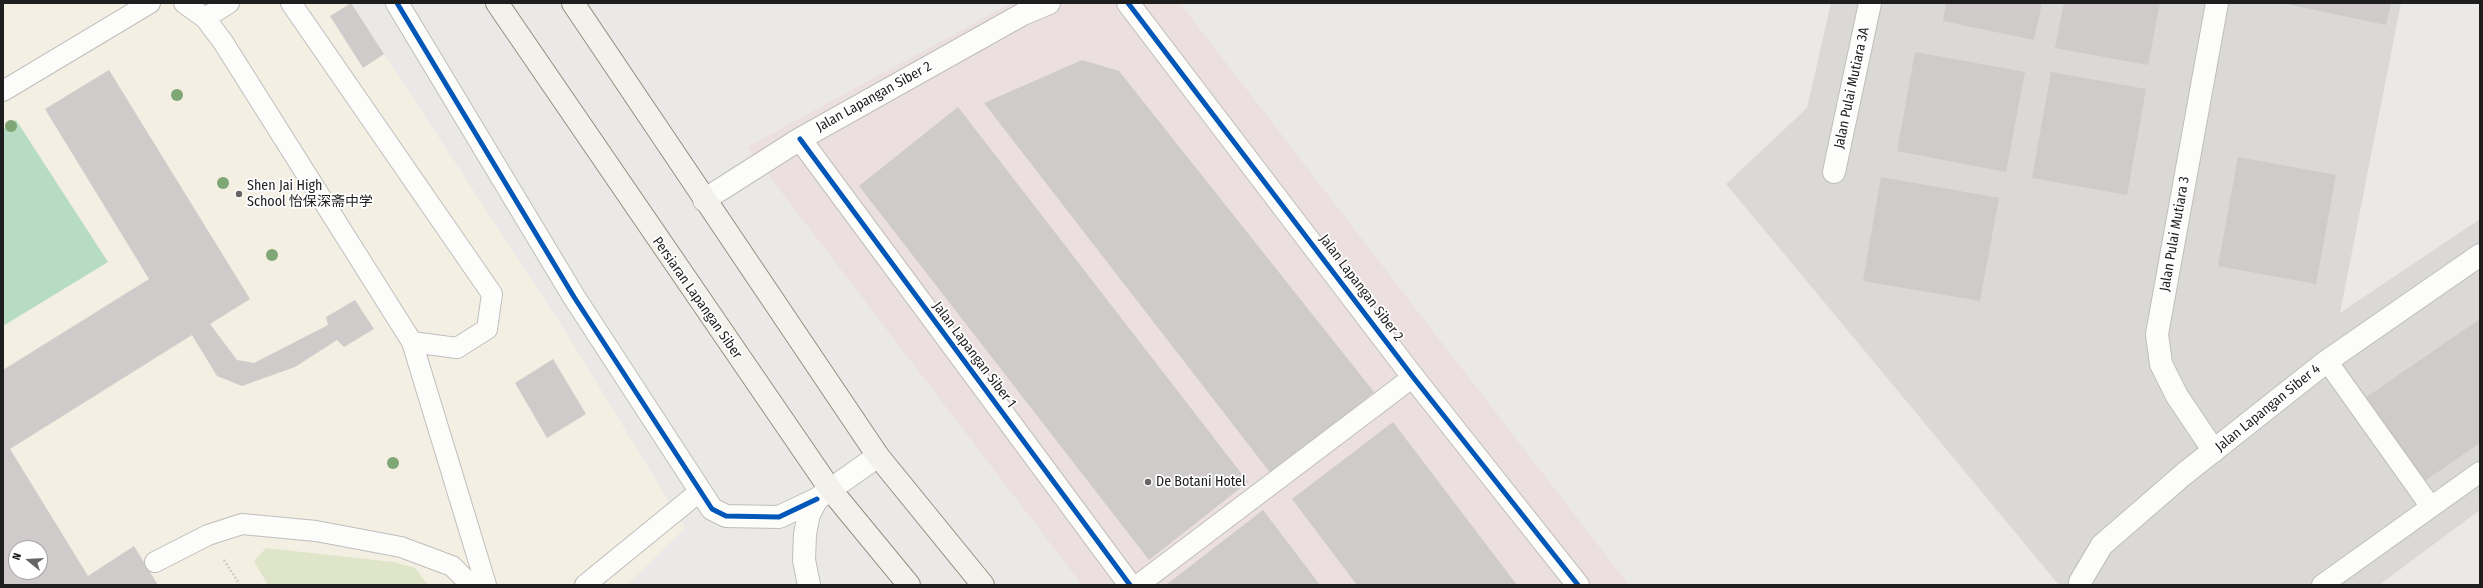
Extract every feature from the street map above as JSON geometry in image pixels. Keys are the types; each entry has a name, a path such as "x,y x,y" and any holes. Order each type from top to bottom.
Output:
{"main road":[{"name":"Persiaran Lapangan Siber","path":"497,3 823,494 909,585"},
{"path":"573,3 704,200 878,456 983,585"}],"street":[{"path":"397,3 574,297 712,509 726,516 779,517 823,494 878,456"},
{"name":"Jalan Lapangan Siber 2","path":"704,200 800,139 1023,14 1049,3"},
{"name":"Jalan Lapangan Siber 2","path":"1128,3 1414,377 1578,585"},
{"name":"Jalan Pulai Mutiara 3A","path":"1834,172 1870,3"},
{"name":"Jalan Pulai Mutiara 3","path":"2214,452 2177,396 2161,364 2157,334 2217,3"},
{"name":"Jalan Lapangan Siber 1","path":"800,139 1130,585"},
{"name":"Jalan Lapangan Siber 4","path":"2080,585 2080,582 2102,545 2184,474 2214,452 2327,360 2480,255"},
{"path":"809,585 804,560 805,534 810,514 823,494"}],"lane":[{"path":"3,91 150,3"},
{"path":"184,3 205,18 223,42 412,342 486,585"},
{"path":"205,18 229,3"},
{"path":"291,3 492,294 487,329 457,348 412,342"},
{"path":"2327,360 2431,507"},
{"path":"1138,585 1414,377"},
{"path":"2322,585 2480,472"},
{"path":"585,585 700,492"},
{"path":"155,562 208,534 242,524 316,532 401,547 452,566 471,585"}],"shaded area":[{"name":"Shen Jai High School 怡保深斋中学","path":"3,3 351,3 567,334 685,528 627,585 3,585"},
{"path":"1011,3 1180,3 1629,585 1082,585 747,147"},
{"path":"1831,3 2401,3 2340,313 2480,219 2480,510 2379,585 2059,585 1726,184 1807,108"}],"green space":[{"path":"16,120 108,262 3,326 3,129"},
{"path":"266,548 393,562 415,568 428,585 268,585 254,561"}],"building":[{"path":"351,3 384,54 363,68 330,16"},
{"path":"1946,3 2042,3 2034,40 1943,21"},
{"path":"2064,3 2160,3 2148,65 2055,48"},
{"path":"2282,3 2391,3 2386,25"},
{"path":"1915,52 2025,72 2006,172 1897,151"},
{"path":"1082,60 1119,71 1374,392 1272,475 984,103"},
{"path":"109,70 250,299 210,324 237,360 254,363 328,325 326,317 355,300 374,329 344,347 337,340 295,367 242,386 217,376 192,335 10,449 88,576 134,546 158,585 3,585 3,370 149,279 45,109"},
{"path":"2051,72 2146,89 2127,195 2032,178"},
{"path":"958,107 1248,482 1149,560 859,186"},
{"path":"2238,157 2336,175 2316,284 2218,266"},
{"path":"1881,177 1999,198 1980,301 1863,281"},
{"path":"2480,319 2480,443 2423,482 2365,398"},
{"path":"553,359 586,414 547,438 515,383"},
{"path":"1393,422 1517,585 1357,585 1292,499"},
{"path":"1263,510 1320,585 1166,585"}],"cycle path":[{"path":"397,3 574,297 712,509 726,516 779,517 817,499"},
{"path":"1128,3 1413,377 1578,585"},
{"path":"800,139 1130,585"}],"place":[{"name":"Shen Jai High School 怡保深斋中学","path":"239,194"},
{"name":"De Botani Hotel","path":"1148,482"}]}
